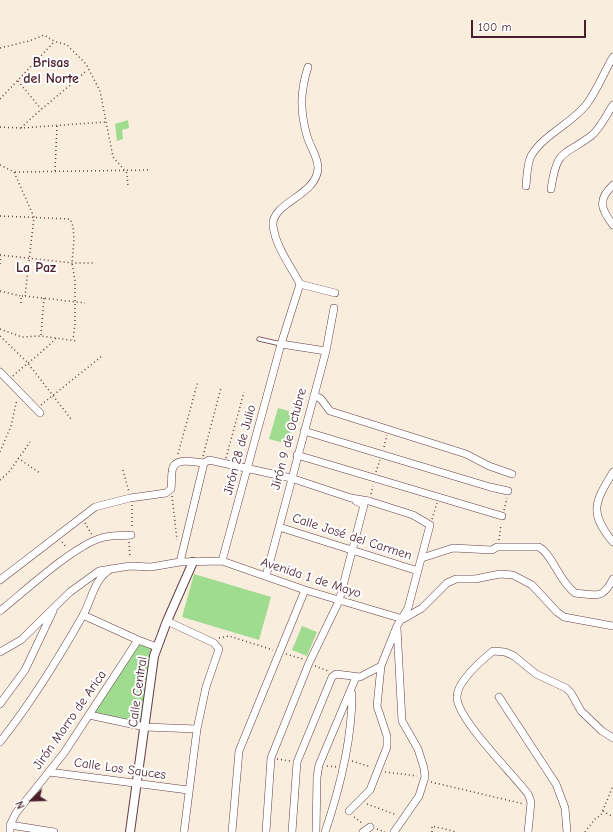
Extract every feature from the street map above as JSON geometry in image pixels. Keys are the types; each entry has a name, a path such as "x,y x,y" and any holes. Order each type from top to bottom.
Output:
{"street":[{"path":"526,186 527,170 531,155 558,128 575,118 587,104 613,56"},
{"path":"308,67 302,84 300,101 307,137 314,152 318,166 317,177 312,184 280,210 275,216 273,224 285,261 300,284 335,294"},
{"path":"551,189 554,165 564,152 593,135 613,105"},
{"path":"613,184 607,190 602,200 604,214 613,225"},
{"name":"Jirón 28 de Julio","path":"222,562 281,344 300,284"},
{"name":"Jirón 9 de Octubre","path":"266,576 297,455 326,351 334,308"},
{"path":"281,344 326,351"},
{"path":"0,372 38,411"},
{"path":"314,395 321,399 330,411 388,430 430,441 466,454 489,466 512,474"},
{"path":"304,431 490,487 508,491"},
{"path":"297,455 502,516"},
{"path":"0,580 82,516 100,505 170,491 173,466 176,463 182,461 203,463 214,460 291,478 351,498 369,501 413,515 430,526 422,558 403,619"},
{"path":"180,562 203,463"},
{"path":"613,472 604,486 597,511 601,527 613,542"},
{"path":"266,832 271,758 309,663 339,601 364,505 351,498"},
{"name":"Calle José del Carmen","path":"278,527 418,571"},
{"path":"0,611 72,554 94,541 102,538 132,535"},
{"path":"422,558 453,548 492,550 497,547 538,547 548,556 560,578 575,593 601,594 606,591 613,580"},
{"name":"Avenida 1 de Mayo","path":"0,652 21,640 70,592 99,571 130,566 151,567 180,562 222,562 339,601 403,619"},
{"name":"Calle Central","path":"130,832 154,656 167,621 193,562"},
{"path":"0,742 28,705 83,615 92,592 107,571 113,568"},
{"path":"348,812 370,790 387,748 387,736 377,706 381,666 397,626 403,619 422,608 447,583 456,578 475,579 500,574 513,575 532,585 557,612 564,617 613,626"},
{"path":"232,832 239,751 305,590"},
{"path":"0,704 25,670 41,639 54,608"},
{"path":"83,615 157,647"},
{"path":"167,621 214,643 219,649 206,687 197,729 188,790 184,832"},
{"path":"394,832 419,796 425,777 424,768 418,749 402,721 397,626"},
{"name":"Jirón Morro de Arica","path":"10,828 16,813 64,753 138,640"},
{"path":"528,829 531,806 528,794 478,735 457,700 458,689 471,672 493,651 505,652 514,656 536,674 569,691 581,711 602,732 613,738"},
{"path":"292,832 296,762 332,676 336,674 356,677 381,666"},
{"path":"316,832 317,776 319,765 352,690 356,677"},
{"path":"325,832 343,768 352,711 352,690"},
{"path":"499,697 556,784 565,808 567,832"},
{"path":"89,715 145,727 197,729"},
{"name":"Calle Los Sauces","path":"49,772 188,790"},
{"path":"363,832 370,827"},
{"path":"10,828 54,832"}],"lane":[{"path":"259,340 281,344"}],"path":[{"path":"0,48 29,41 44,35 54,41 67,45 86,64 100,91 113,157 124,171 127,172 128,187"},
{"path":"0,99 54,41"},
{"path":"21,128 40,109 63,93 88,70"},
{"path":"18,81 40,109"},
{"path":"0,127 21,128 106,122"},
{"path":"55,171 57,126"},
{"path":"0,165 14,172 149,170"},
{"path":"14,172 34,217 25,296"},
{"path":"0,216 70,219 73,226 74,240 72,263 75,281 75,324 73,340"},
{"path":"0,264 1,256 72,263 95,263"},
{"path":"0,291 21,296 44,297 86,303"},
{"path":"21,296 21,303"},
{"path":"40,336 44,297"},
{"path":"0,330 22,337 40,336 77,341"},
{"path":"0,336 27,362 71,419"},
{"path":"9,380 27,362 46,349 56,338"},
{"path":"38,411 53,394 102,356"},
{"path":"176,463 198,381"},
{"path":"203,463 221,388"},
{"path":"0,452 11,426 16,405 17,389"},
{"path":"225,463 244,392"},
{"path":"369,501 388,430"},
{"path":"0,480 9,472 30,442"},
{"path":"18,458 40,473"},
{"path":"123,470 133,512 132,535 128,539 130,566"},
{"path":"170,491 173,498 178,541"},
{"path":"430,526 438,497"},
{"path":"82,516 94,541"},
{"path":"58,535 72,554"},
{"path":"271,758 296,762"},
{"path":"344,759 357,762 378,772 432,778 431,783 531,806"},
{"path":"319,765 343,768"},
{"path":"585,832 603,811 613,786"},
{"path":"360,799 390,813 404,816"},
{"path":"603,811 613,817"},
{"path":"432,832 432,826 457,832"}],"green space":[{"path":"128,120 129,128 122,130 123,139 117,141 115,124"},
{"path":"278,408 296,413 287,444 269,439"},
{"path":"194,574 271,597 259,640 182,617"},
{"path":"302,626 317,632 307,656 292,650"},
{"path":"139,643 153,649 142,722 94,713"}],"district":[{"name":"Brisas del Norte","path":"51,72"},
{"name":"La Paz","path":"36,268"}]}
